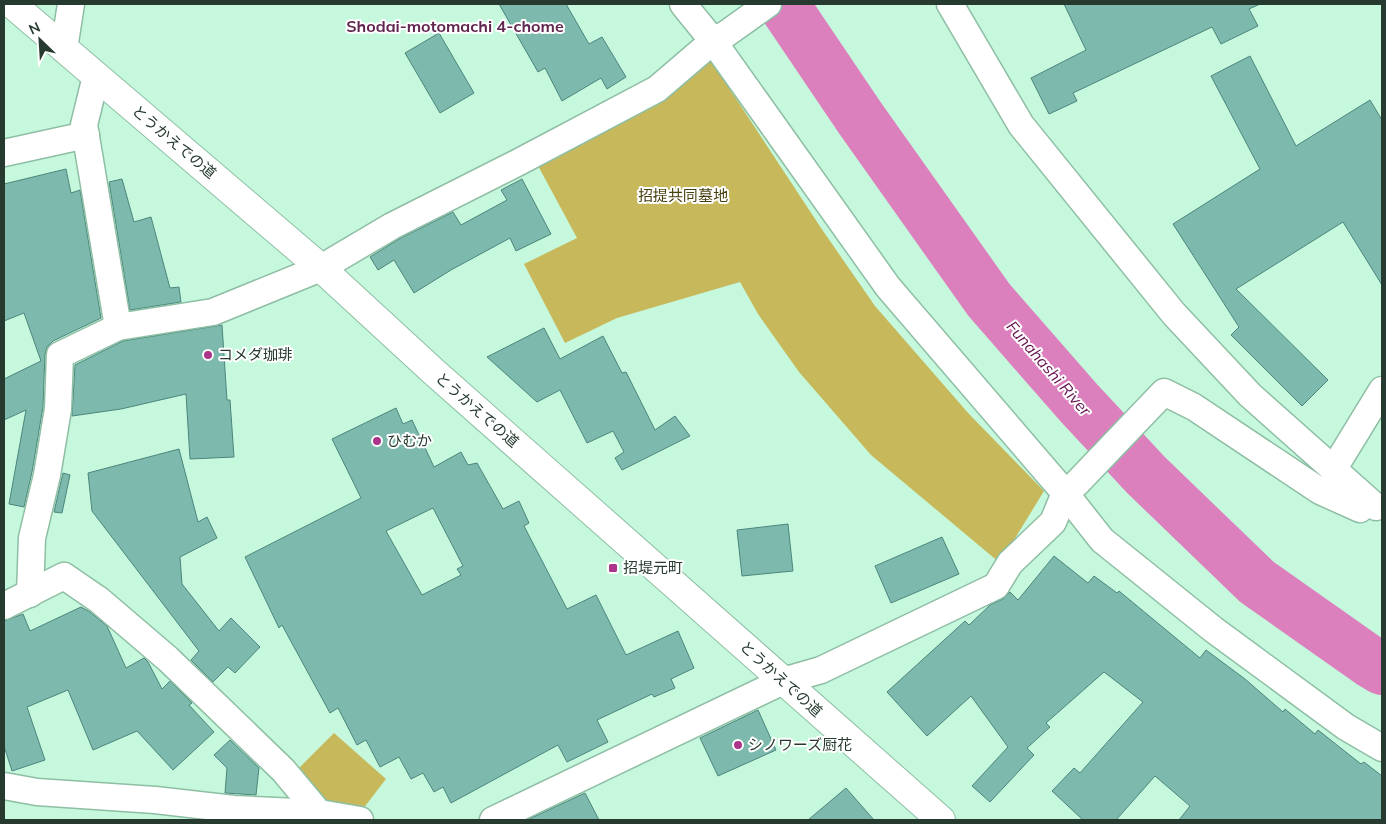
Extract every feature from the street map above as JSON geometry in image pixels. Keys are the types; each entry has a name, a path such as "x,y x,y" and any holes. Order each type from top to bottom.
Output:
{"street":[{"name":"とうかえでの道","path":"12,4 321,268 434,372 941,820"},
{"path":"64,49 71,4"},
{"path":"683,4 719,38 888,287 1071,488 1102,540 1214,630 1346,727 1382,748"},
{"path":"30,594 32,538 47,475 58,409 60,355 118,327 213,312 321,268 392,226 657,89 719,38 768,4"},
{"path":"950,4 1021,126 1174,314 1250,395 1375,507"},
{"path":"96,76 84,125 118,327"},
{"path":"4,153 86,134"},
{"path":"1333,470 1382,390"},
{"path":"492,820 783,681 821,670 996,586 1010,563 1053,522 1071,488 1164,392 1194,407 1320,491 1360,509 1375,507"},
{"path":"4,606 64,576 99,600 168,659 283,770 319,813"},
{"path":"4,786 38,792 156,800 234,810 319,813 360,820"}],"green space":[{"name":"招提共同墓地","path":"710,59 821,228 875,306 969,414 1044,491 1000,563 871,455 799,372 758,314 740,282 617,318 565,343 524,264 577,238 536,162"},
{"path":"334,733 386,779 359,814 325,809 294,773"}],"building":[{"path":"499,4 566,4 589,44 602,37 626,77 607,89 601,78 562,101 545,68 538,72"},
{"path":"1064,4 1260,4 1249,9 1258,26 1221,44 1212,27 1073,93 1077,101 1049,114 1031,78 1086,50"},
{"path":"439,33 474,93 440,113 405,53"},
{"path":"1250,56 1296,146 1370,100 1382,120 1382,285 1343,222 1236,289 1328,380 1302,406 1231,335 1239,327 1173,224 1260,169 1211,76"},
{"path":"66,169 71,193 80,190 101,318 53,341 47,347 45,354 43,407 24,507 9,504 26,410 4,420 4,379 41,361 24,313 4,321 4,184"},
{"path":"122,179 134,222 151,217 170,288 179,287 181,302 130,310 109,182"},
{"path":"522,179 551,234 516,251 510,238 451,270 414,293 394,260 378,270 370,257 399,239 453,212 461,225 507,200 501,190"},
{"path":"222,325 227,400 230,400 234,457 190,459 186,394 121,409 72,416 75,365 123,341"},
{"path":"544,328 560,359 603,336 622,373 626,372 655,430 675,416 690,436 622,470 615,458 624,452 613,431 587,443 560,390 537,402 487,357"},
{"path":"396,408 403,424 412,420 434,467 461,452 468,465 477,463 503,509 519,501 529,523 524,526 567,609 596,595 626,655 678,631 694,668 671,679 675,688 654,697 652,694 597,720 608,742 567,762 558,745 451,803 443,787 434,792 423,773 411,779 399,757 380,767 366,740 357,745 338,708 330,713 282,625 279,628 245,557 361,498 332,439","holes":["433,508 463,566 457,569 461,575 422,595 386,531"]},
{"path":"179,449 198,522 207,517 217,538 180,557 182,584 219,631 231,618 260,647 235,673 228,667 213,682 191,660 199,651 92,511 88,473"},
{"path":"63,473 70,475 62,513 54,512"},
{"path":"788,524 793,571 742,576 737,530"},
{"path":"942,537 959,574 891,603 875,566"},
{"path":"1054,556 1088,583 1094,576 1117,593 1119,591 1200,658 1206,650 1245,679 1283,712 1285,709 1315,734 1318,730 1361,764 1364,762 1382,776 1382,820 1179,820 1190,806 1155,776 1116,820 1083,820 1052,791 1074,768 1080,773 1143,702 1104,672 1046,723 1050,727 1027,748 1034,755 990,802 972,786 1008,747 971,696 927,736 887,692 965,621 969,625 990,605 1003,599 1010,592 1018,600"},
{"path":"81,607 107,626 126,668 144,658 162,689 170,681 192,703 189,705 214,732 173,770 137,731 93,750 68,690 27,707 45,760 12,771 4,746 4,621 23,614 30,631"},
{"name":"シノワーズ厨花","path":"758,710 776,750 718,776 700,738"},
{"path":"230,740 259,768 256,795 225,793 227,768 214,755"},
{"path":"846,788 874,820 808,820"},
{"path":"585,793 599,820 527,820"}],"waterway":[{"name":"Funahashi River","path":"783,4 860,118 989,300 1079,403 1146,475 1257,582 1382,669"}],"place":[{"name":"コメダ珈琲","path":"208,355"},
{"name":"ひむか","path":"377,441"},
{"name":"招堤元町","path":"613,568"},
{"name":"シノワーズ厨花","path":"738,745"}],"district":[{"name":"Shodai-motomachi 4-chome","path":"455,26"}]}
